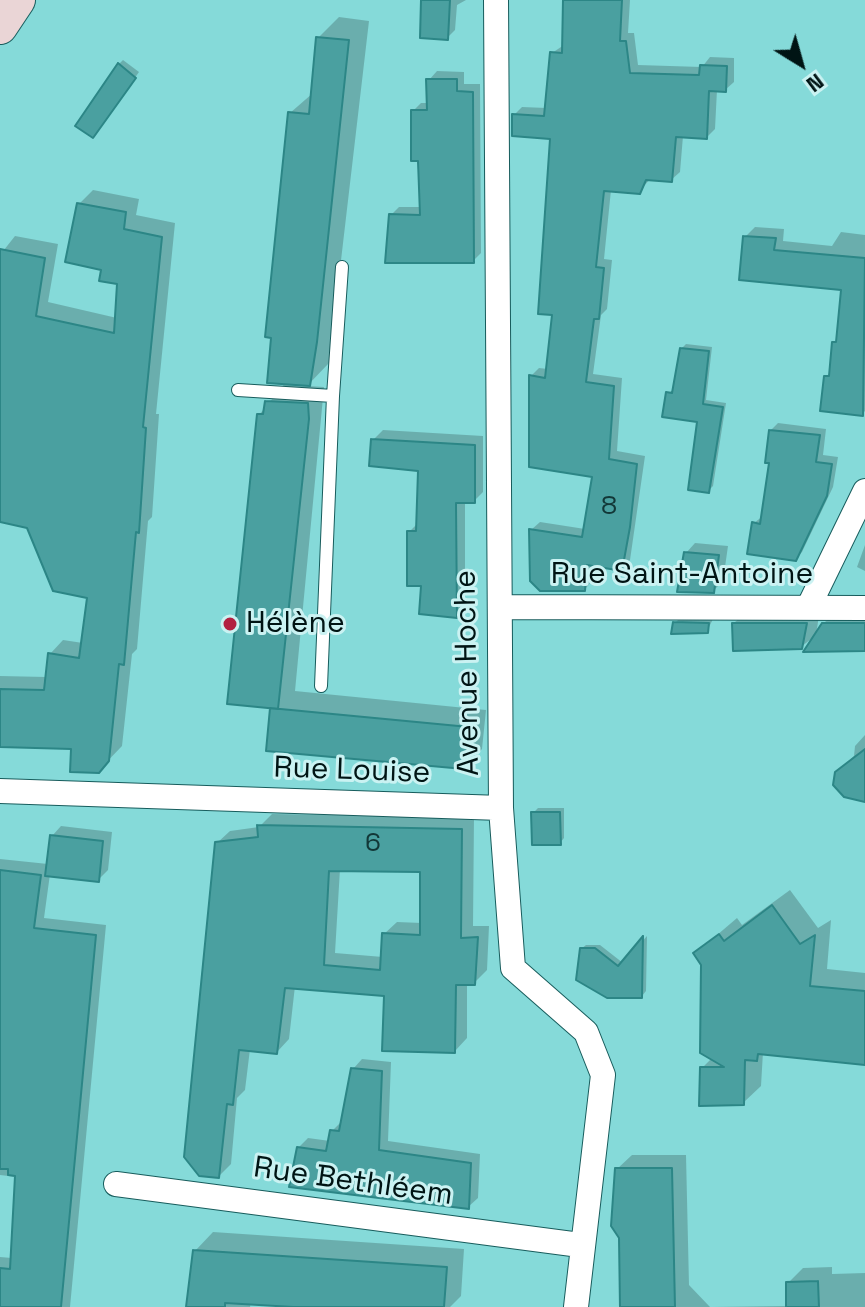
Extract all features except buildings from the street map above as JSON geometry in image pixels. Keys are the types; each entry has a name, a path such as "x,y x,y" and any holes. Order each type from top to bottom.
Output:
{"street":[{"path":"0,27 18,0"},
{"name":"Avenue Hoche","path":"496,0 501,808 513,968 586,1032 603,1075 580,1245 576,1307"},
{"path":"808,608 865,491"},
{"name":"Rue Saint-Antoine","path":"500,607 865,608"},
{"name":"Rue Louise","path":"0,791 501,808"},
{"name":"Rue Bethléem","path":"116,1184 580,1245"}],"lane":[{"path":"321,686 333,396 342,267"},
{"path":"238,390 333,396"}],"place":[{"name":"Hélène","path":"230,624"}]}
